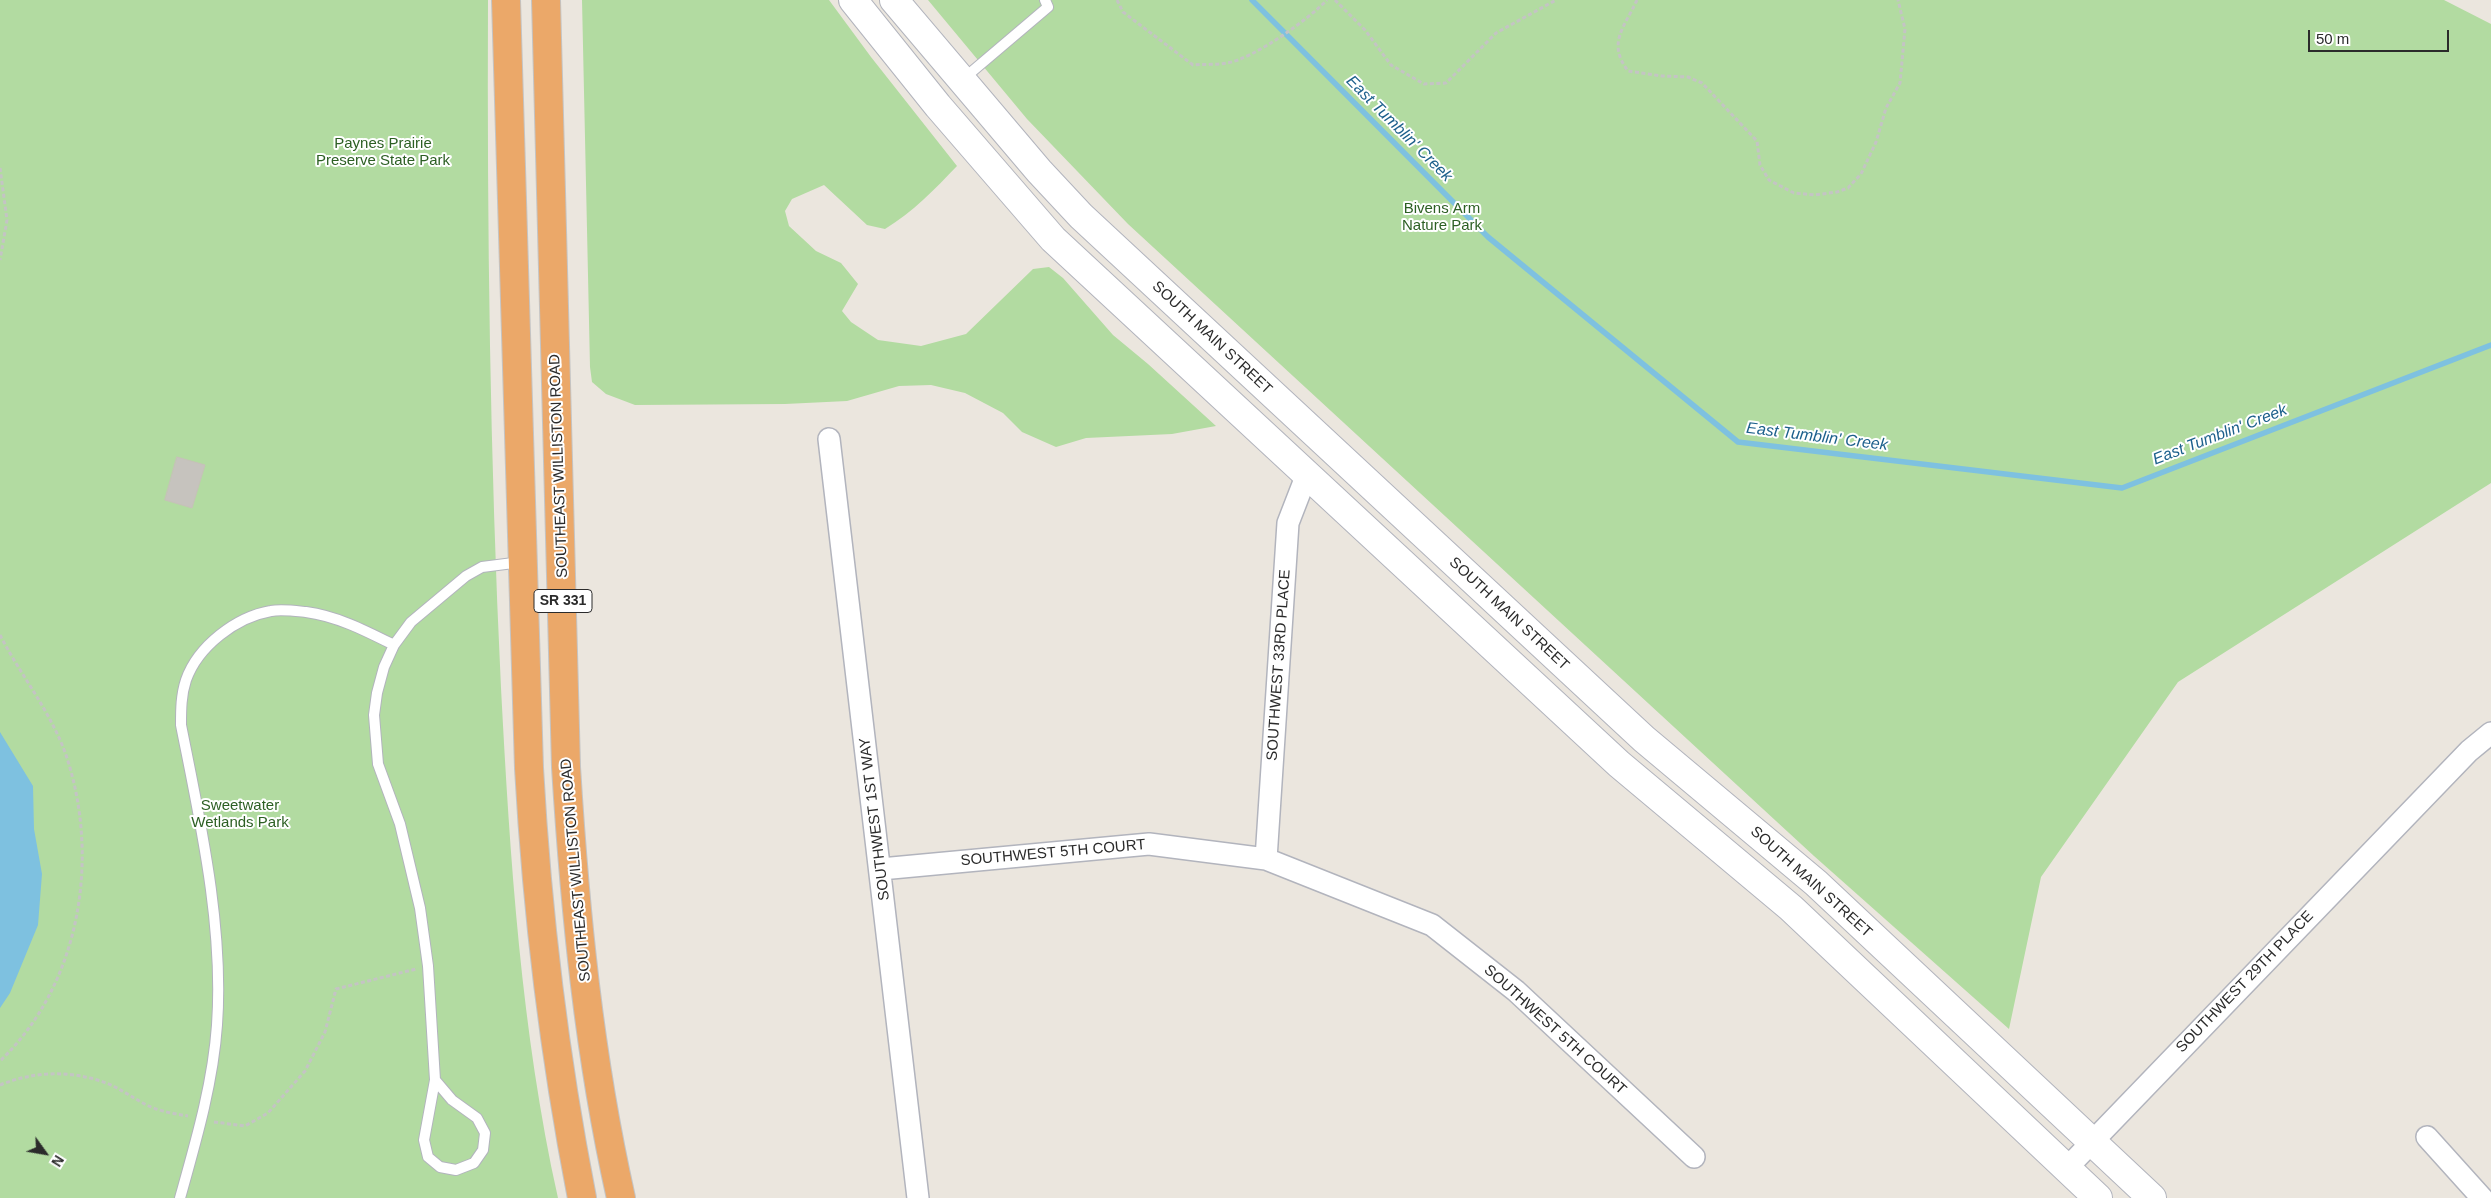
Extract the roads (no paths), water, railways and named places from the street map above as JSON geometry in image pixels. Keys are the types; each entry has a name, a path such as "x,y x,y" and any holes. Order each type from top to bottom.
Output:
{"highway":[{"name":"SR 331","path":"506,0 528,768 535,877 547,991 561,1084 582,1198"},
{"name":"SOUTHEAST WILLISTON ROAD","path":"546,0 566,767 579,936 590,1029 621,1198"},
{"path":"522,562 562,559"}],"main road":[{"path":"853,0 938,106 1053,239 1619,764 1791,908 2098,1198"},
{"name":"SOUTH MAIN STREET","path":"894,0 1039,171 1081,216 1644,739 1816,883 2152,1198"},
{"path":"1015,195 1039,171"},
{"path":"1306,474 1329,447"}],"street":[{"name":"SOUTHWEST 1ST WAY","path":"829,440 881,869 918,1198"},
{"name":"SOUTHWEST 33RD PLACE","path":"1266,859 1288,523 1306,474"},
{"name":"SOUTHWEST 29TH PLACE","path":"2066,1169 2426,795 2469,751 2491,732"},
{"name":"SOUTHWEST 5TH COURT","path":"881,869 1149,844 1266,859 1432,925 1516,991 1694,1157"},
{"path":"2427,1137 2482,1198"}],"lane":[{"path":"961,80 1048,8 1045,0"},
{"path":"434,1080 452,1100 477,1118 486,1133 483,1150 474,1163 456,1170 440,1167 428,1156 424,1140 434,1080 428,966 420,908 402,833 378,764 374,715 384,667 394,645 411,622 466,576 482,567 522,562"},
{"path":"180,1198 202,1119 217,1025 216,951 208,872 180,725 181,700 186,679 198,657 220,636 246,619 272,611 306,612 334,618 394,645"}],"water":[{"path":"0,732 33,786 34,829 42,874 38,925 10,993 0,1008"}],"waterway":[{"name":"East Tumblin' Creek","path":"1252,0 1488,237 1738,442 2122,488 2491,345"}],"park label":[{"name":"Paynes Prairie Preserve State Park","path":"383,152"},
{"name":"Bivens Arm Nature Park","path":"1442,218"},
{"name":"Sweetwater Wetlands Park","path":"240,814"}]}
